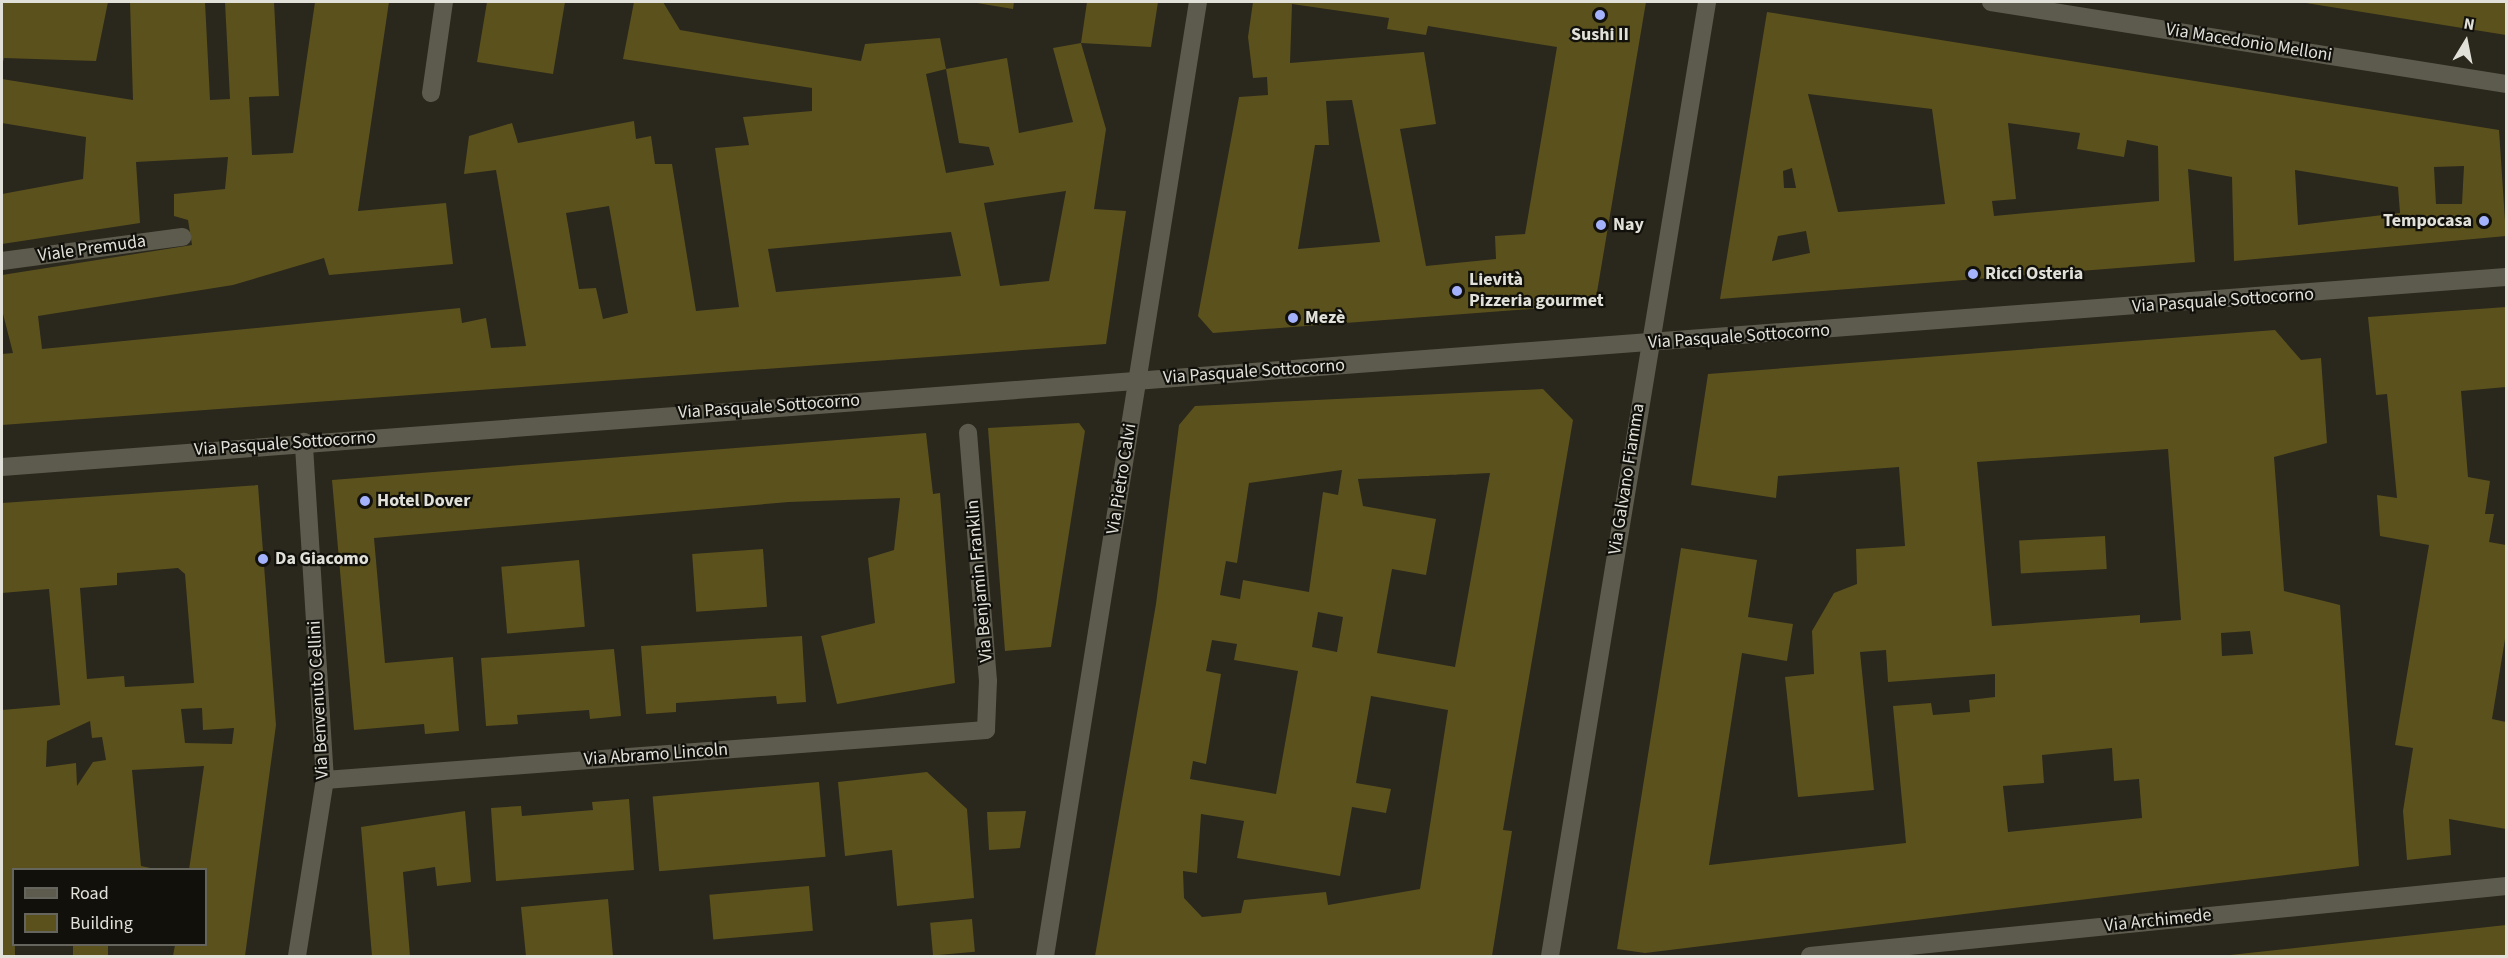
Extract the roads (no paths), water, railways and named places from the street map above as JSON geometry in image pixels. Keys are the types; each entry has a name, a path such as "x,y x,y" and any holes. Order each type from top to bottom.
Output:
{"street":[{"path":"431,93 444,2"},
{"name":"Via Pietro Calvi","path":"1045,957 1198,2"},
{"name":"Via Galvano Fiamma","path":"1550,957 1648,343 1707,2"},
{"name":"Via Macedonio Melloni","path":"1991,2 2506,84"},
{"name":"Viale Premuda","path":"2,261 182,237"},
{"name":"Via Pasquale Sottocorno","path":"2,467 304,442 2506,277"},
{"name":"Via Benjamin Franklin","path":"968,433 988,681 986,730"},
{"name":"Via Benvenuto Cellini","path":"297,957 325,780 304,442"},
{"name":"Via Abramo Lincoln","path":"325,780 986,730"},
{"name":"Via Archimede","path":"1810,957 2506,886"}],"place":[{"name":"Sushi II","path":"1600,15"},
{"name":"Tempocasa","path":"2484,221"},
{"name":"Nay","path":"1601,225"},
{"name":"Ricci Osteria","path":"1973,274"},
{"name":"Lievità Pizzeria gourmet","path":"1457,291"},
{"name":"Mezè","path":"1293,318"},
{"name":"Hotel Dover","path":"365,501"},
{"name":"Da Giacomo","path":"263,559"}]}
